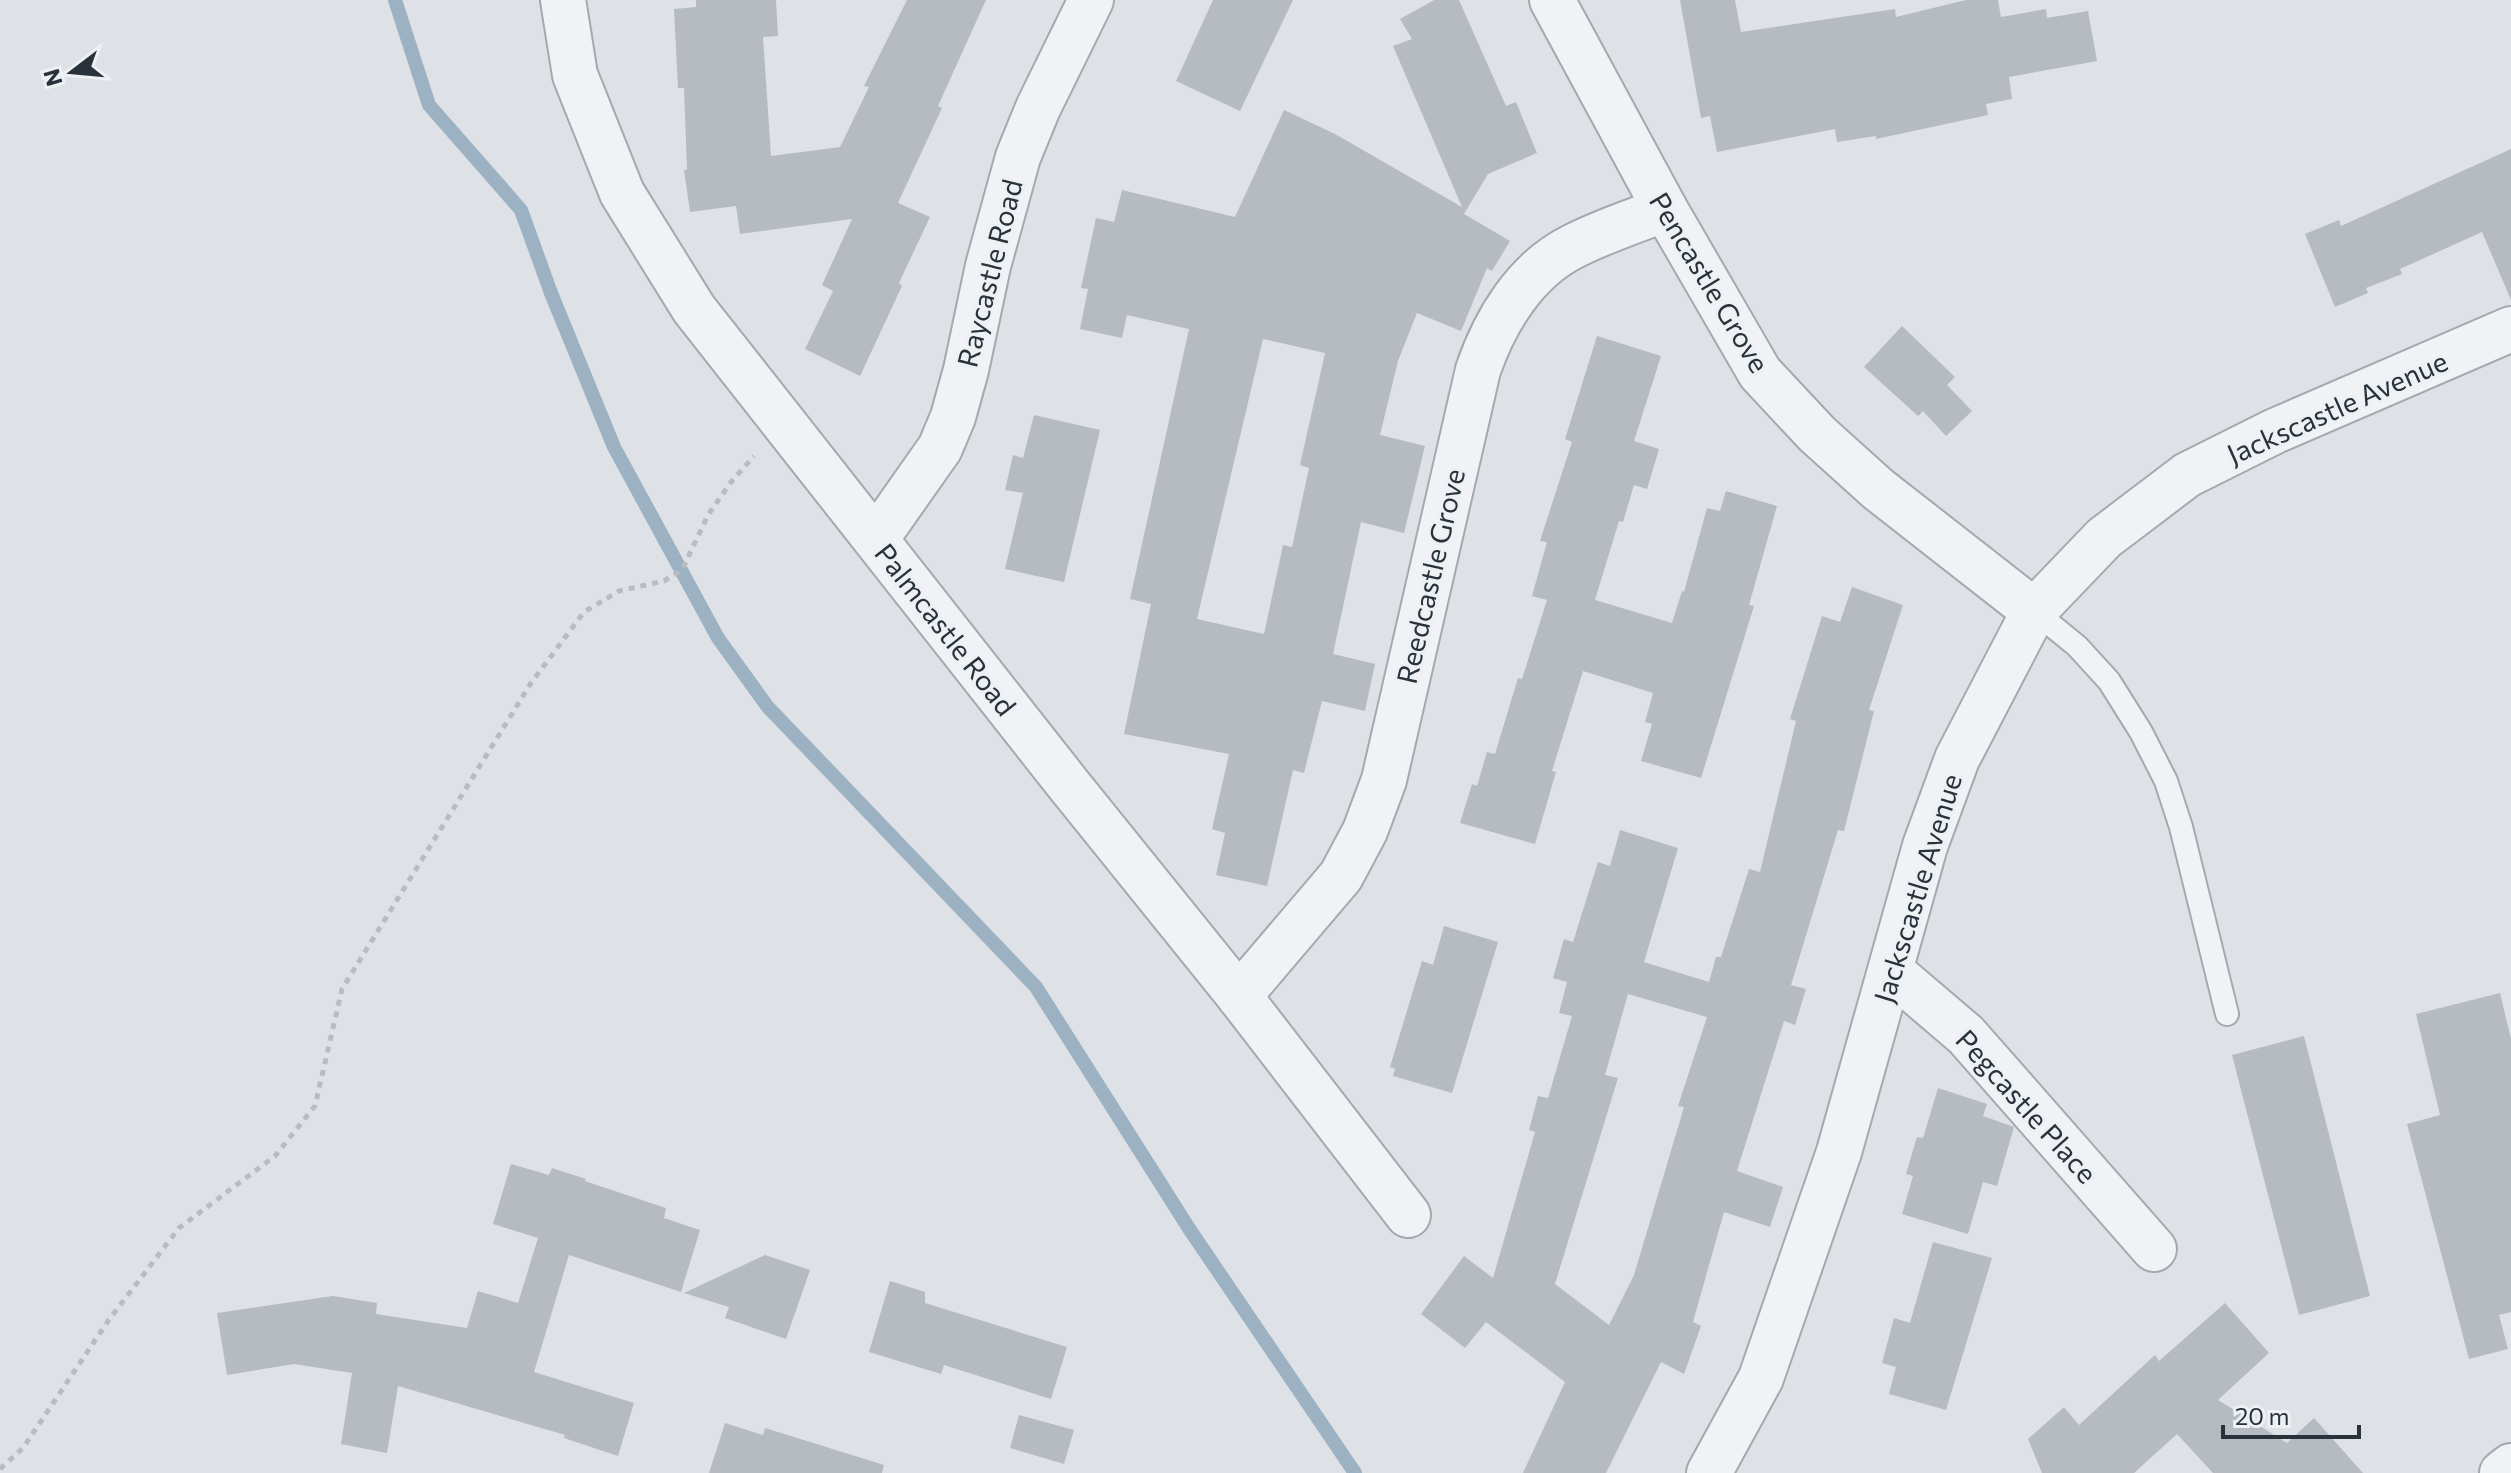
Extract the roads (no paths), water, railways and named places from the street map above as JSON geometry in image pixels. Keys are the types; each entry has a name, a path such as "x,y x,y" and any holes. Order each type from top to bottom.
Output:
{"street":[{"name":"Palmcastle Road","path":"563,0 575,75 622,193 694,309 1239,996 1408,1215"},
{"name":"Raycastle Road","path":"876,539 940,448 953,417 988,266 1018,157 1038,108 1091,0"},
{"name":"Pencastle Grove","path":"1552,0 1665,209 1760,373 1817,434 1878,489 2034,611"},
{"name":"Reedcastle Grove","path":"1239,996 1341,876 1365,831 1384,780 1478,370 1495,327 1507,305 1571,247 1665,209"},
{"name":"Jackscastle Avenue","path":"1709,1473 1761,1378 1839,1152 1925,846 1957,759 2034,611 2104,538 2187,475 2275,431 2511,329"},
{"name":"Pegcastle Place","path":"1891,971 1966,1035 2154,1249"},
{"path":"2502,1473 2511,1466"}],"lane":[{"path":"2034,611 2077,646 2109,681 2141,732 2166,781 2181,827 2227,1014"}],"waterway":[{"path":"395,0 429,105 521,210 614,447 718,638 767,706 1036,987 1190,1230 1355,1473"}]}
